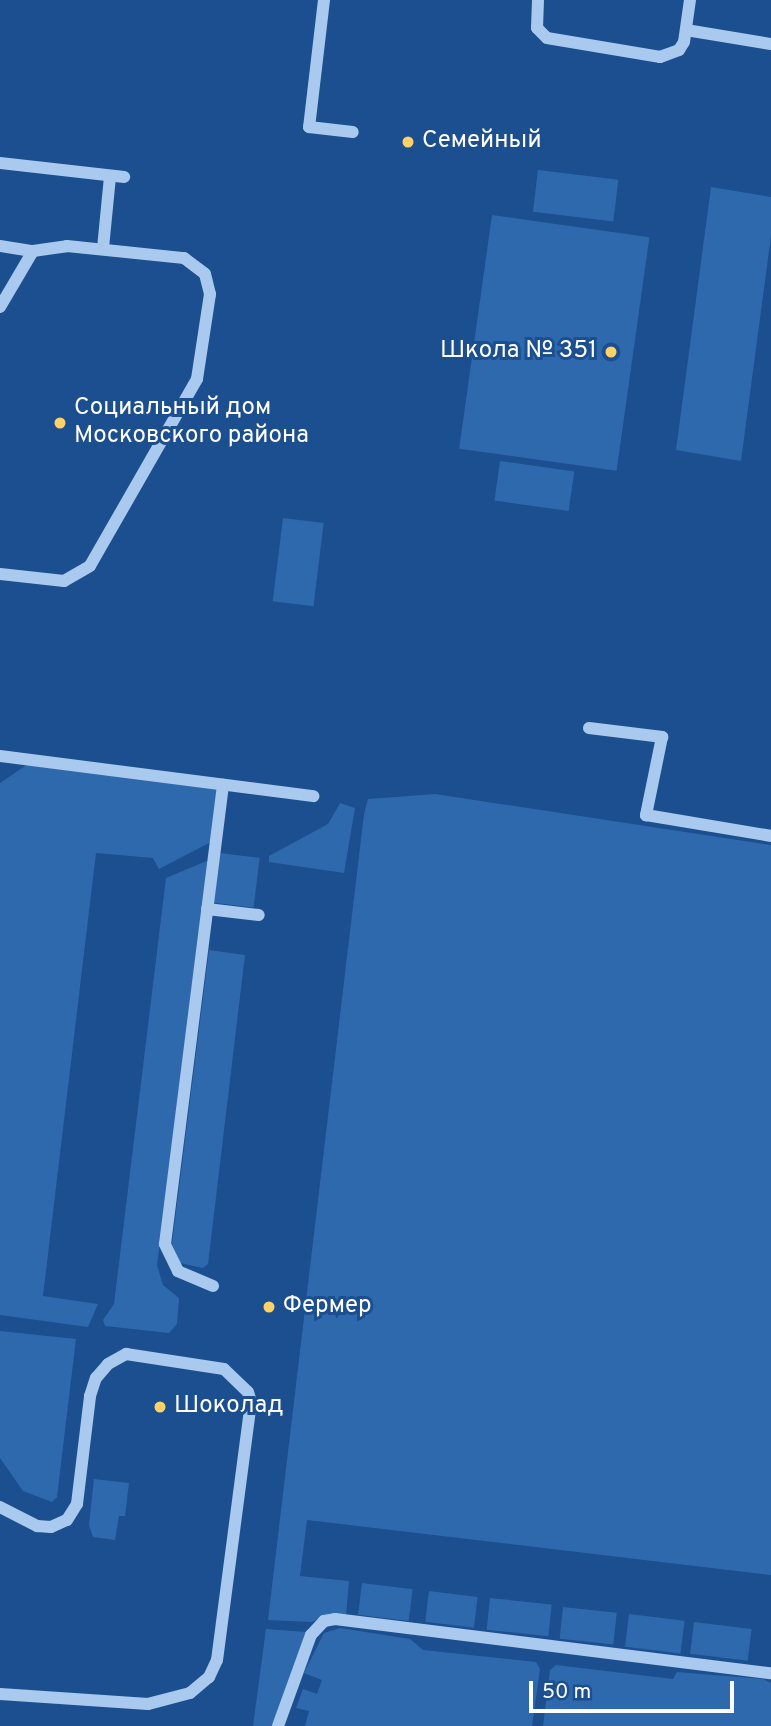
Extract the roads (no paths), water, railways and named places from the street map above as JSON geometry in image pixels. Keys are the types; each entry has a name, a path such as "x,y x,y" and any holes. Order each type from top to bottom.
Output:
{"lane":[{"path":"324,0 309,127 353,132"},
{"path":"538,0 537,28 547,38 660,57 679,50 686,30 690,0"},
{"path":"686,30 771,44"},
{"path":"0,163 124,177"},
{"path":"103,248 110,176"},
{"path":"0,246 33,251 67,246 103,248 184,258 199,266 210,294 201,368 85,572 64,581 0,573"},
{"path":"0,307 33,251"},
{"path":"589,729 662,737 646,815 771,836"},
{"path":"0,756 313,796"},
{"path":"213,1286 178,1271 165,1244 223,785"},
{"path":"207,909 259,915"},
{"path":"0,1507 37,1526 51,1527 67,1520 77,1504 90,1396 96,1378 108,1364 127,1354 224,1369 248,1392 251,1402 219,1647 209,1676 190,1693 148,1704 0,1694"},
{"path":"278,1726 311,1635 324,1621 335,1619 771,1673"}],"place":[{"name":"Семейный","path":"408,142"},
{"name":"Школа № 351","path":"611,352"},
{"name":"Социальный дом Московского района","path":"60,423"},
{"name":"Фермер","path":"269,1307"},
{"name":"Шоколад","path":"160,1407"}]}
